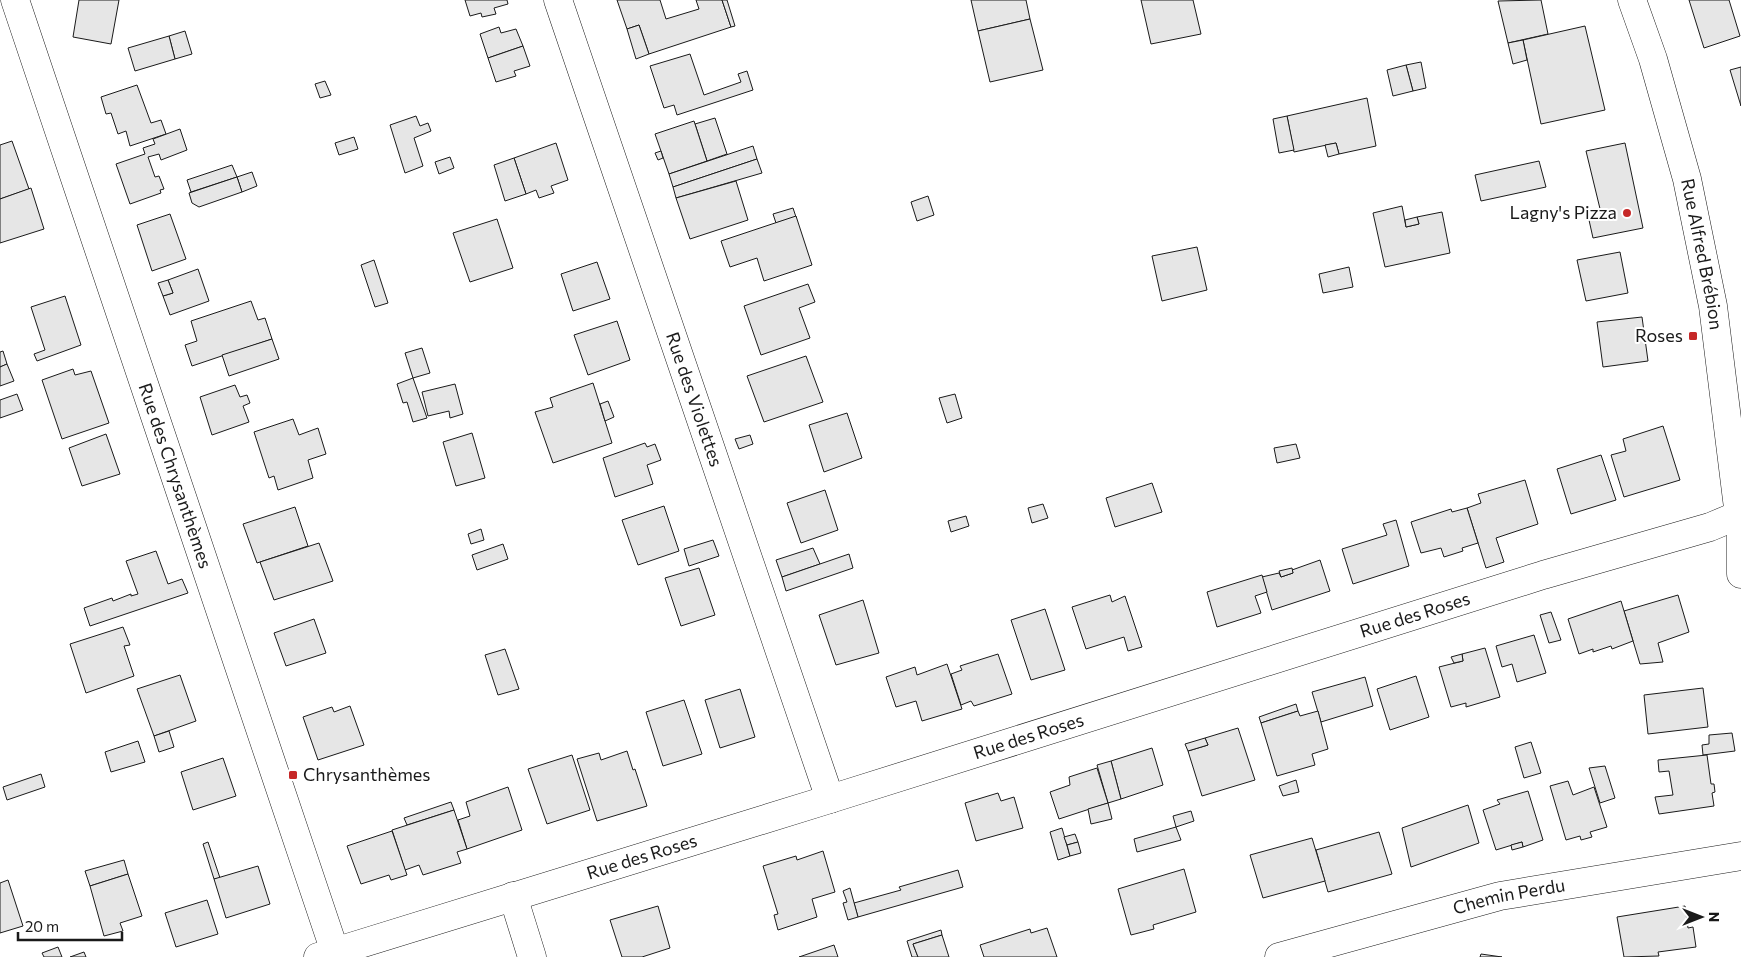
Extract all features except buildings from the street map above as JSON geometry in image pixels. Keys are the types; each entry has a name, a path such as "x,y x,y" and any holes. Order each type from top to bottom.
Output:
{"street":[{"name":"Rue des Chrysanthèmes","path":"15,0 326,954"},
{"name":"Rue des Violettes","path":"558,0 830,799"},
{"name":"Rue Alfred Brébion","path":"1632,0 1653,58 1684,169 1711,296 1740,515 1741,574"},
{"name":"Rue des Roses","path":"326,954 830,799 1524,581 1710,527 1740,515"},
{"name":"Chemin Perdu","path":"1279,957 1500,896 1741,856"},
{"path":"513,896 532,957"}],"place":[{"name":"Lagny's Pizza","path":"1627,213"},
{"name":"Roses","path":"1693,336"},
{"name":"Chrysanthèmes","path":"293,775"}]}
